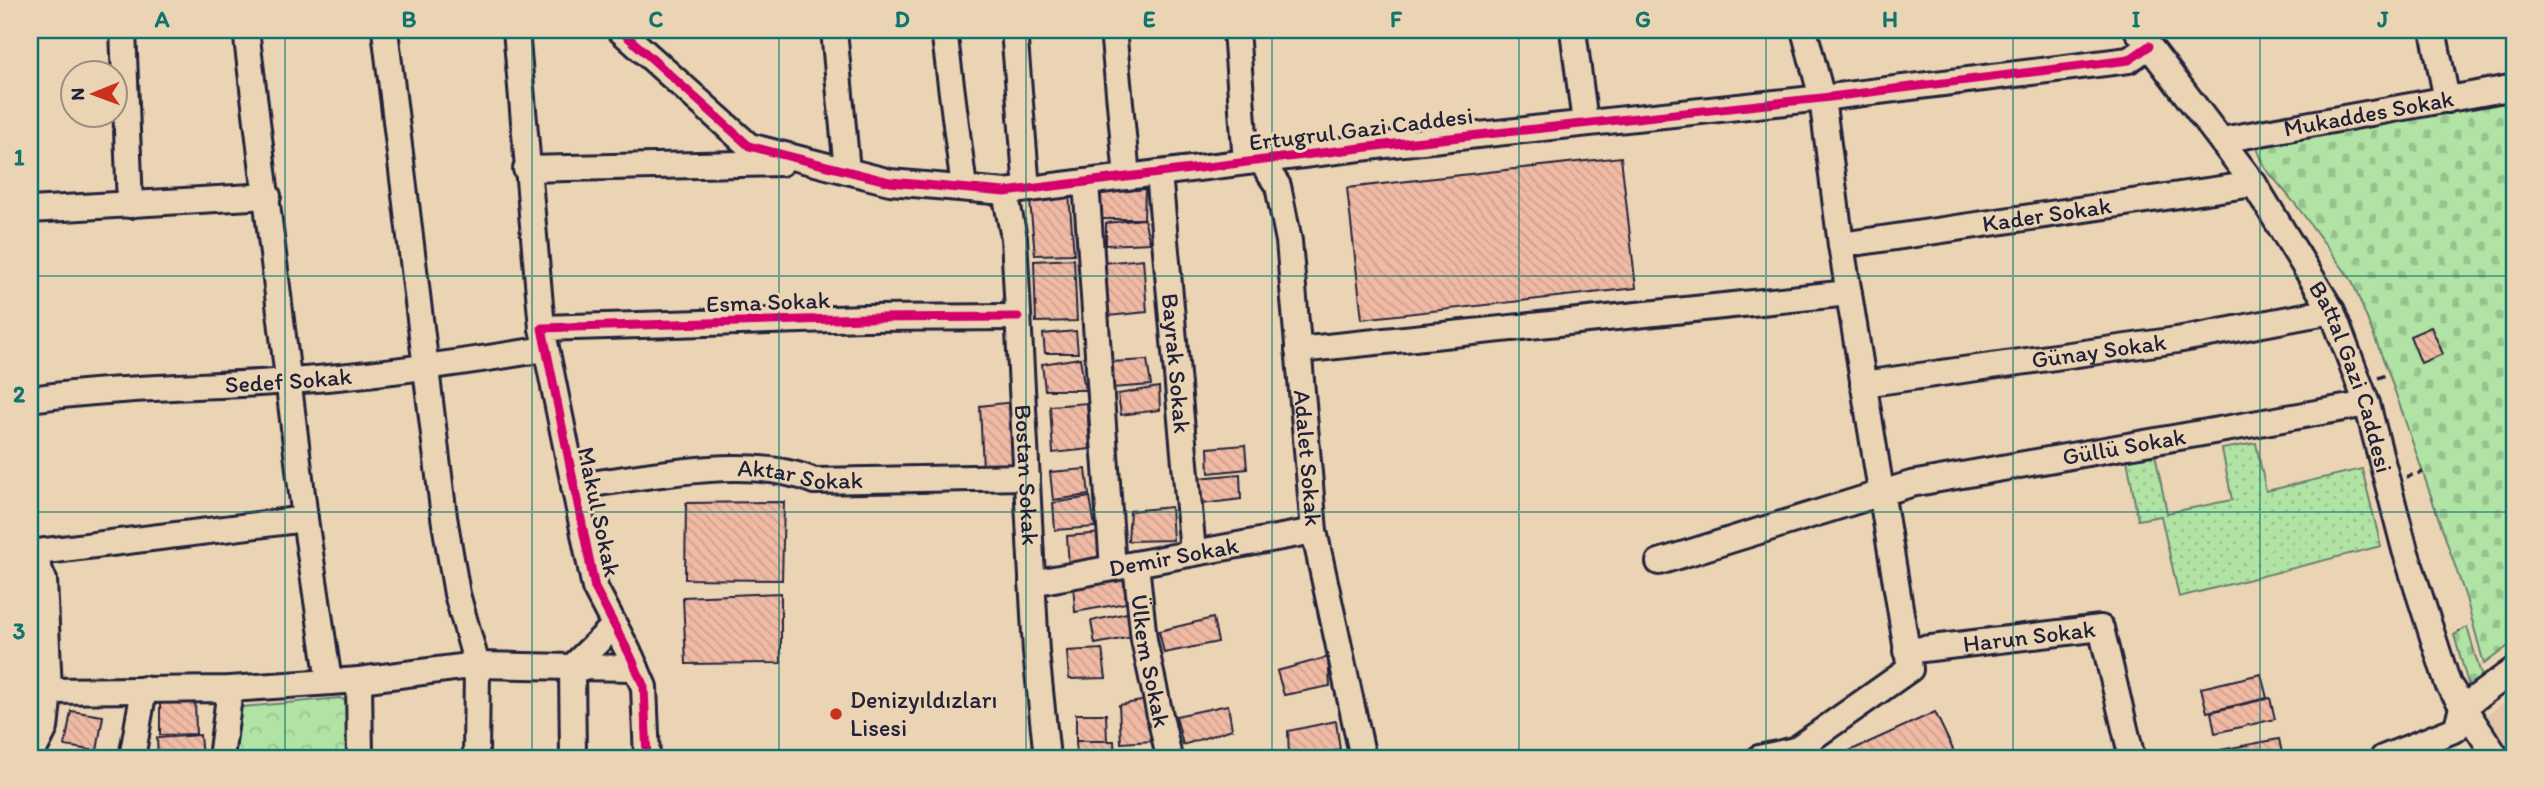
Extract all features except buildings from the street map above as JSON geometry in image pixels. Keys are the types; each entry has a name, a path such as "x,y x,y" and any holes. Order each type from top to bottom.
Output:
{"street":[{"path":"123,30 130,205"},
{"path":"246,30 306,519 329,682"},
{"path":"385,30 426,369 457,593 477,665 476,758"},
{"name":"Makul Sokak","path":"516,30 526,169 543,339 595,588 644,687 647,758"},
{"name":"Ertugrul Gazi Caddesi","path":"620,30 749,146 890,182 1016,191 2130,60 2143,38"},
{"path":"834,30 847,171"},
{"path":"944,30 964,188"},
{"name":"Bostan Sokak","path":"1014,30 1014,238 1032,583 1047,758"},
{"path":"1113,30 1127,177"},
{"name":"Adalet Sokak","path":"1237,30 1253,162 1278,186 1289,241 1314,531 1363,758"},
{"path":"1573,30 1585,123"},
{"path":"1759,758 1796,754 1910,669 1841,245 1822,98 1804,30"},
{"path":"2434,30 2447,100"},
{"name":"Battal Gazi Caddesi","path":"2143,38 2253,184 2332,311 2367,404 2405,550 2448,684 2497,758"},
{"name":"Mukaddes Sokak","path":"2222,140 2515,87"},
{"path":"526,169 812,162"},
{"name":"Bayrak Sokak","path":"1159,173 1193,553"},
{"name":"Ülkem Sokak","path":"1086,182 1125,566 1169,758"},
{"name":"Kader Sokak","path":"1841,245 2253,184"},
{"path":"30,210 268,196"},
{"path":"1298,350 1849,293"},
{"name":"Günay Sokak","path":"1863,384 2177,340 2332,311"},
{"name":"Esma Sokak","path":"543,339 865,318 1018,317"},
{"name":"Sedef Sokak","path":"30,399 98,390 291,381 426,369 543,339"},
{"name":"Güllü Sokak","path":"1659,562 1911,484 2367,404"},
{"name":"Aktar Sokak","path":"574,486 729,468 792,472 814,481 1027,477"},
{"path":"30,758 45,728 42,679 44,580 31,553 306,519"},
{"name":"Demir Sokak","path":"1032,583 1314,531"},
{"path":"573,758 572,667 614,626"},
{"name":"Harun Sokak","path":"1906,651 2101,628 2132,758"},
{"path":"42,679 144,689 230,689 359,680 477,665 636,668"},
{"path":"2383,758 2456,729 2462,708 2515,669"},
{"path":"359,680 360,758"},
{"path":"132,758 144,689"},
{"path":"221,758 230,689"}],"shaded area":[{"path":"2515,693 2515,758 2514,758 2487,716"}],"green space":[{"path":"2515,99 2515,641 2484,664 2466,598 2389,374 2352,281 2297,206 2265,168 2257,148"},
{"path":"2256,443 2266,491 2362,469 2381,546 2179,597 2161,516 2138,520 2127,459 2155,454 2167,513 2232,500 2222,449"},
{"path":"2467,627 2482,678 2469,687 2454,635"},
{"path":"340,698 347,702 347,758 230,758 236,712 242,707"}],"cycle path":[{"path":"620,30 749,146 890,182 1005,192 1385,145 1822,98 2129,60 2149,46"},
{"path":"647,758 644,687 595,588 542,328 865,318 1018,317"}],"place":[{"name":"Denizyıldızları Lisesi","path":"836,714"}]}
